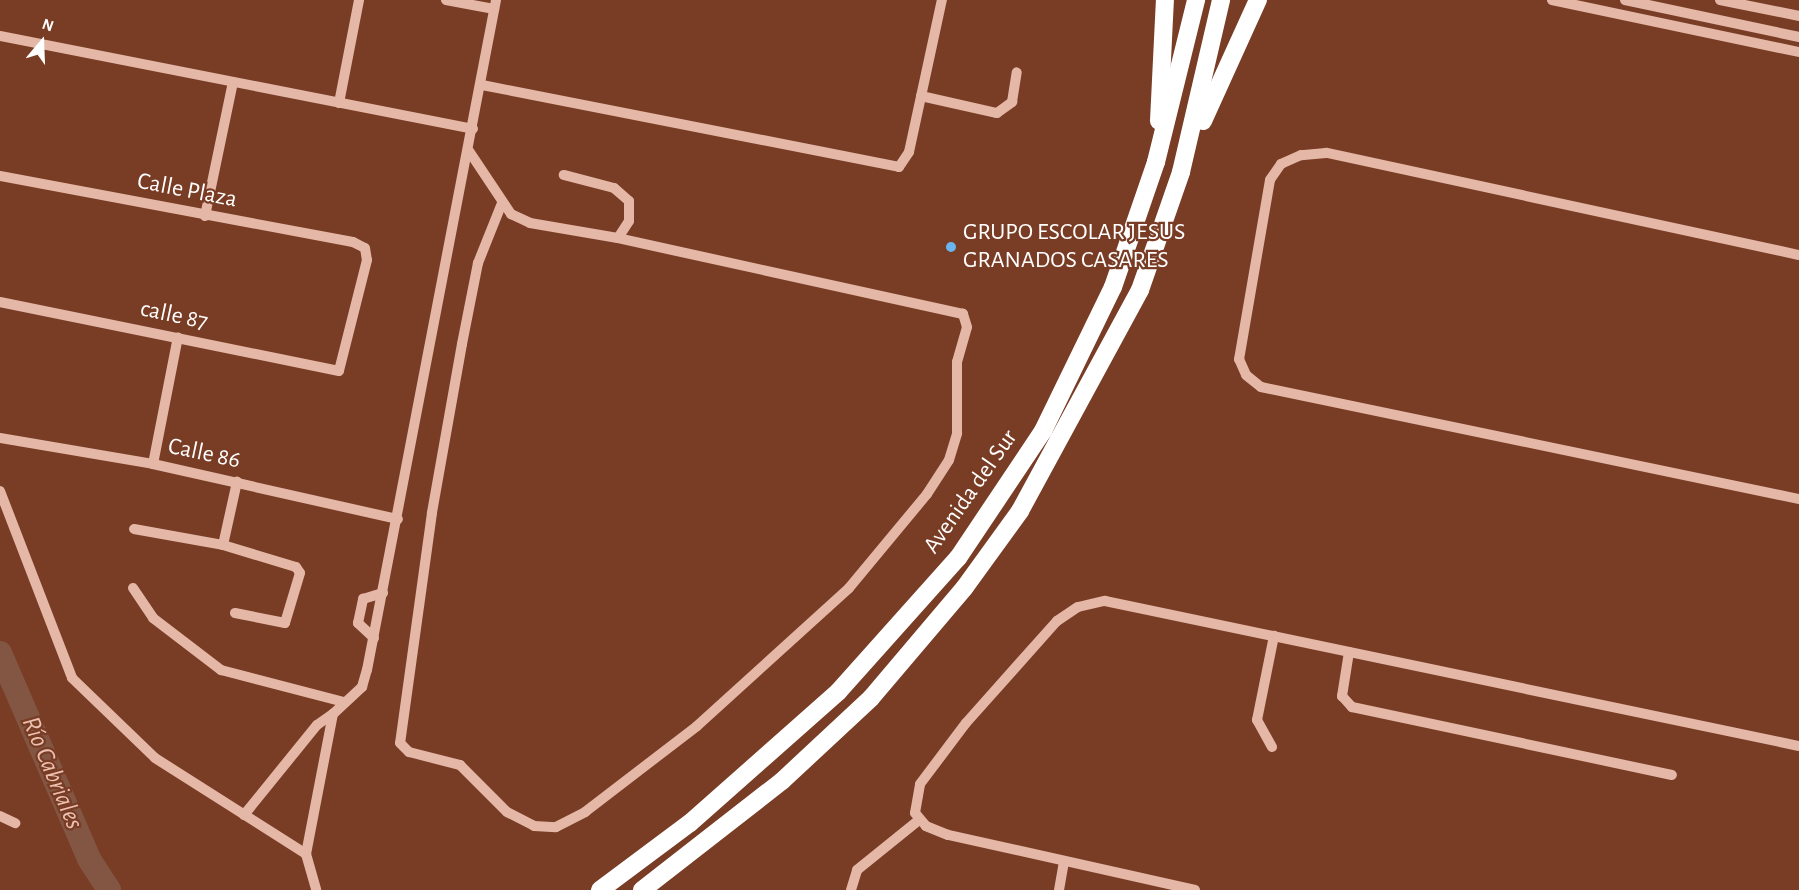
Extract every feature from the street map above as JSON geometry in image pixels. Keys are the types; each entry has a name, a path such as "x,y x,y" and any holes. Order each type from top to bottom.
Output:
{"highway":[{"path":"1156,162 1165,0"},
{"name":"Avenida del Sur","path":"600,890 690,823 838,692 958,558 1048,421 1113,287 1156,162 1196,0"},
{"name":"Avenida del Sur","path":"642,890 782,781 871,698 965,587 1020,511 1118,337 1181,172 1221,0"},
{"path":"1181,172 1258,0"}],"street":[{"path":"339,103 359,0"},
{"path":"244,815 316,725 333,714 362,687 398,519 482,85 495,5 446,0"},
{"path":"482,85 880,167 899,167 909,152 942,0"},
{"path":"1552,0 1799,51"},
{"path":"1626,0 1799,37"},
{"path":"1720,0 1799,16"},
{"path":"0,36 473,129"},
{"path":"921,96 997,113 1012,102 1017,72"},
{"path":"205,216 233,82"},
{"path":"469,151 502,203 530,223 618,238 963,314 967,327 957,362 957,433 949,460 927,494 849,588 697,726 585,812 556,827 534,826 507,812 460,765 409,752 400,743 432,513 462,344 478,263 502,203"},
{"path":"1799,255 1326,153 1301,155 1281,164 1270,180 1239,359 1246,375 1261,387 1799,499"},
{"path":"564,175 614,188 629,201 629,221 618,238"},
{"name":"Calle Plaza","path":"0,176 365,248 365,271 339,371"},
{"name":"calle 87","path":"0,302 339,371"},
{"path":"153,464 178,337"},
{"name":"Calle 86","path":"0,438 153,464 398,519"},
{"path":"223,545 237,482"},
{"path":"0,491 72,678 155,758 306,854"},
{"path":"134,529 223,545 296,567 300,573 285,623 235,613"},
{"path":"133,588 153,618 221,670 344,702"},
{"path":"374,638 358,623 363,599 383,593"},
{"path":"1195,890 948,835 919,820 915,813 920,784 966,723 1057,621 1077,607 1105,601 1799,746"},
{"path":"1272,747 1257,720 1274,636"},
{"path":"1349,652 1342,696 1352,707 1672,775"},
{"path":"316,890 306,854 333,714"},
{"path":"0,816 15,823"},
{"path":"851,890 857,870 919,820"},
{"path":"1059,890 1065,861"}],"waterway":[{"name":"Río Cabriales","path":"0,653 89,859 109,890"}],"place":[{"name":"GRUPO ESCOLAR JESUS GRANADOS CASARES","path":"951,247"}]}
